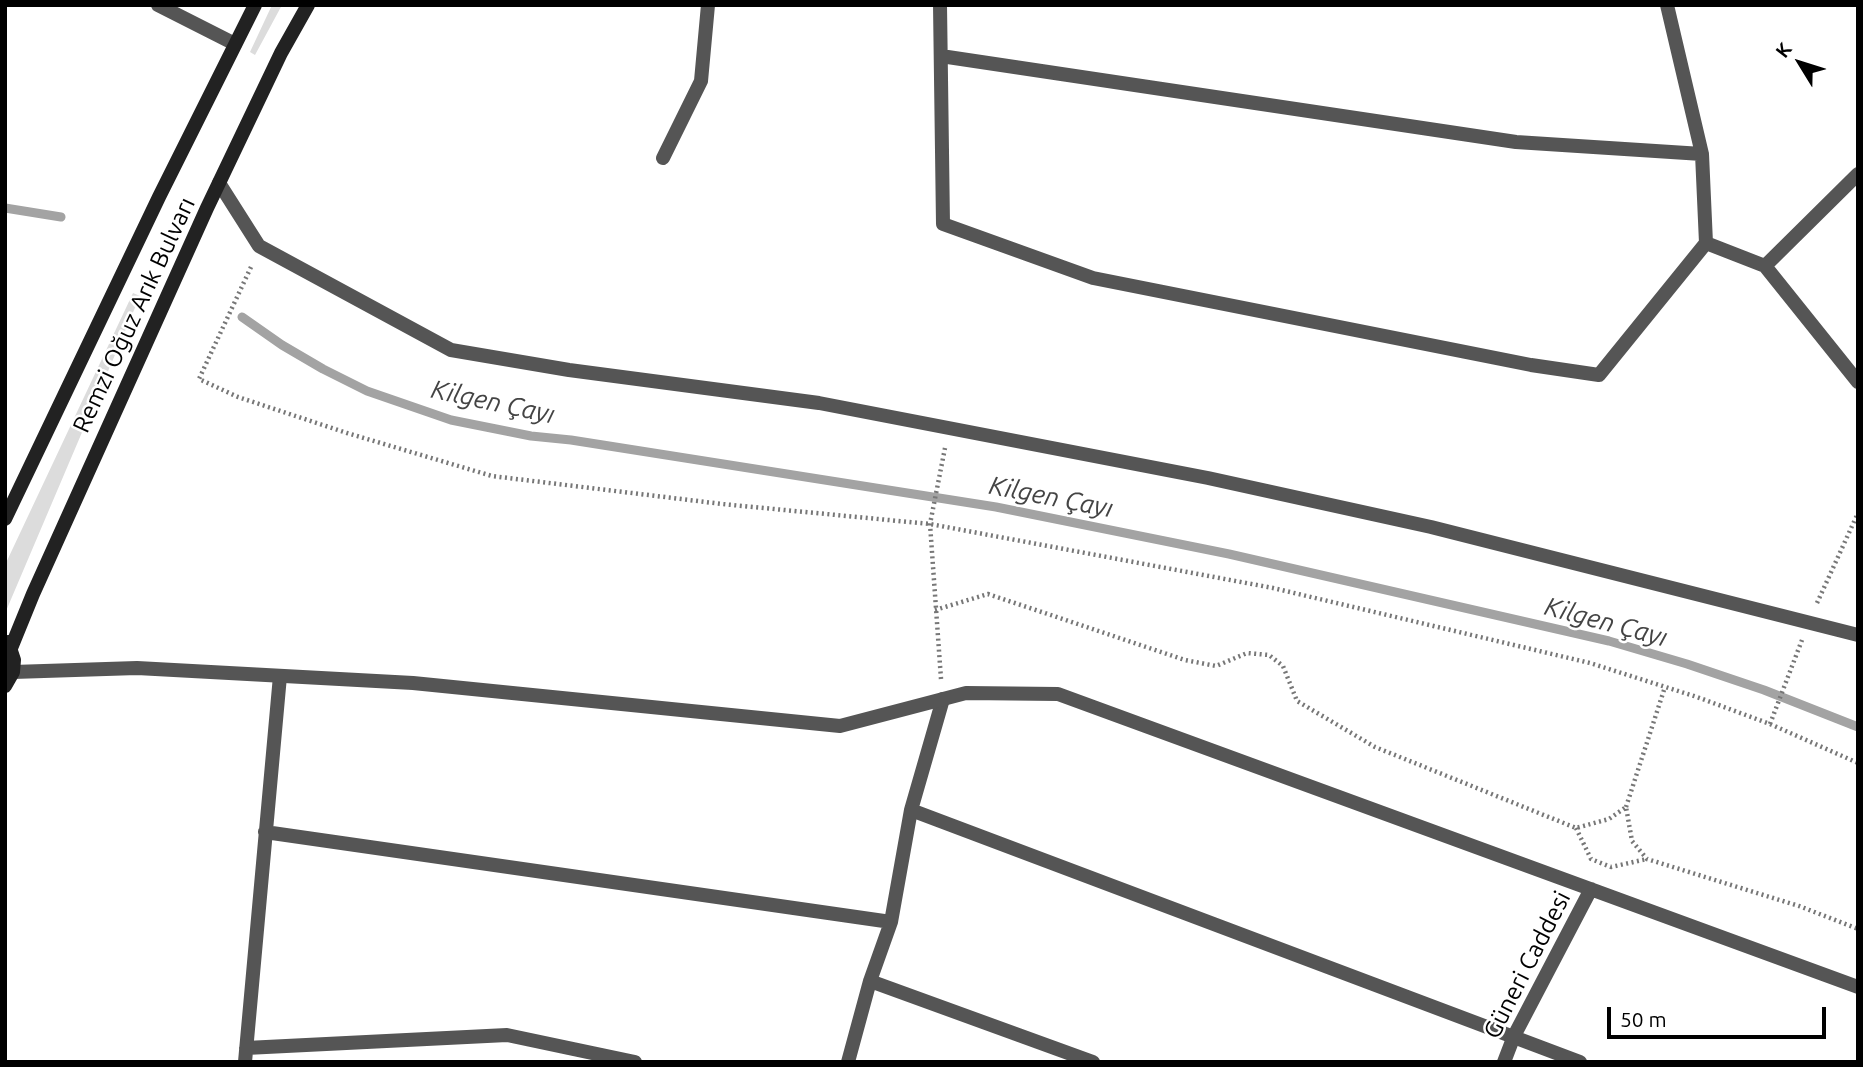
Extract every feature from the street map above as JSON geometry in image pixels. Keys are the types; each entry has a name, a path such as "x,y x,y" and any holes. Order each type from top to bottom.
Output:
{"main road":[{"name":"Remzi Oğuz Arık Bulvarı","path":"5,519 153,209 256,5"},
{"name":"Remzi Oğuz Arık Bulvarı","path":"8,643 33,594 219,183 281,53 308,5"},
{"path":"5,686 13,672 14,660 8,643"}],"street":[{"path":"158,5 235,44"},
{"path":"663,158 701,81 708,5"},
{"path":"940,5 943,224 1093,278 1531,365 1600,375 1706,243 1702,155 1667,5"},
{"path":"941,55 1516,142 1702,155"},
{"path":"1765,266 1858,174"},
{"path":"219,183 259,246 451,350 569,370 819,403 1017,440 1431,527 1858,635"},
{"path":"1706,243 1765,266 1858,382"},
{"path":"13,672 137,668 413,683 840,726 965,694 1058,694 1858,987"},
{"path":"280,676 245,1055 507,1035 635,1062"},
{"path":"848,1062 870,981 891,922 911,810 943,699"},
{"path":"911,810 1580,1062"},
{"path":"265,832 891,922"},
{"name":"Güneri Caddesi","path":"1504,1062 1514,1036 1591,889"},
{"path":"870,981 1093,1062"}],"path":[{"path":"246,282 199,379 238,397 347,433 492,476 722,504 930,524 1273,588 1590,663 1770,724 1858,764"},
{"path":"943,454 930,524 943,699"},
{"path":"1770,724 1808,621 1858,513"},
{"path":"935,610 988,594 1185,660 1216,666 1247,653 1269,655 1283,666 1297,701 1375,747 1576,828 1609,819 1626,807"},
{"path":"1647,859 1632,841 1626,807 1665,687"},
{"path":"1576,828 1591,859 1611,867 1647,859 1799,906 1858,929"}],"shaded area":[{"path":"272,5 282,5 255,55 250,52"},
{"path":"133,293 140,296 6,611 5,565"}],"waterway":[{"name":"Kilgen Çayı","path":"5,208 61,217"},
{"name":"Kilgen Çayı","path":"242,317 282,345 367,391 451,420 531,436 996,507 1229,554 1609,641 1764,690 1858,727"}]}
